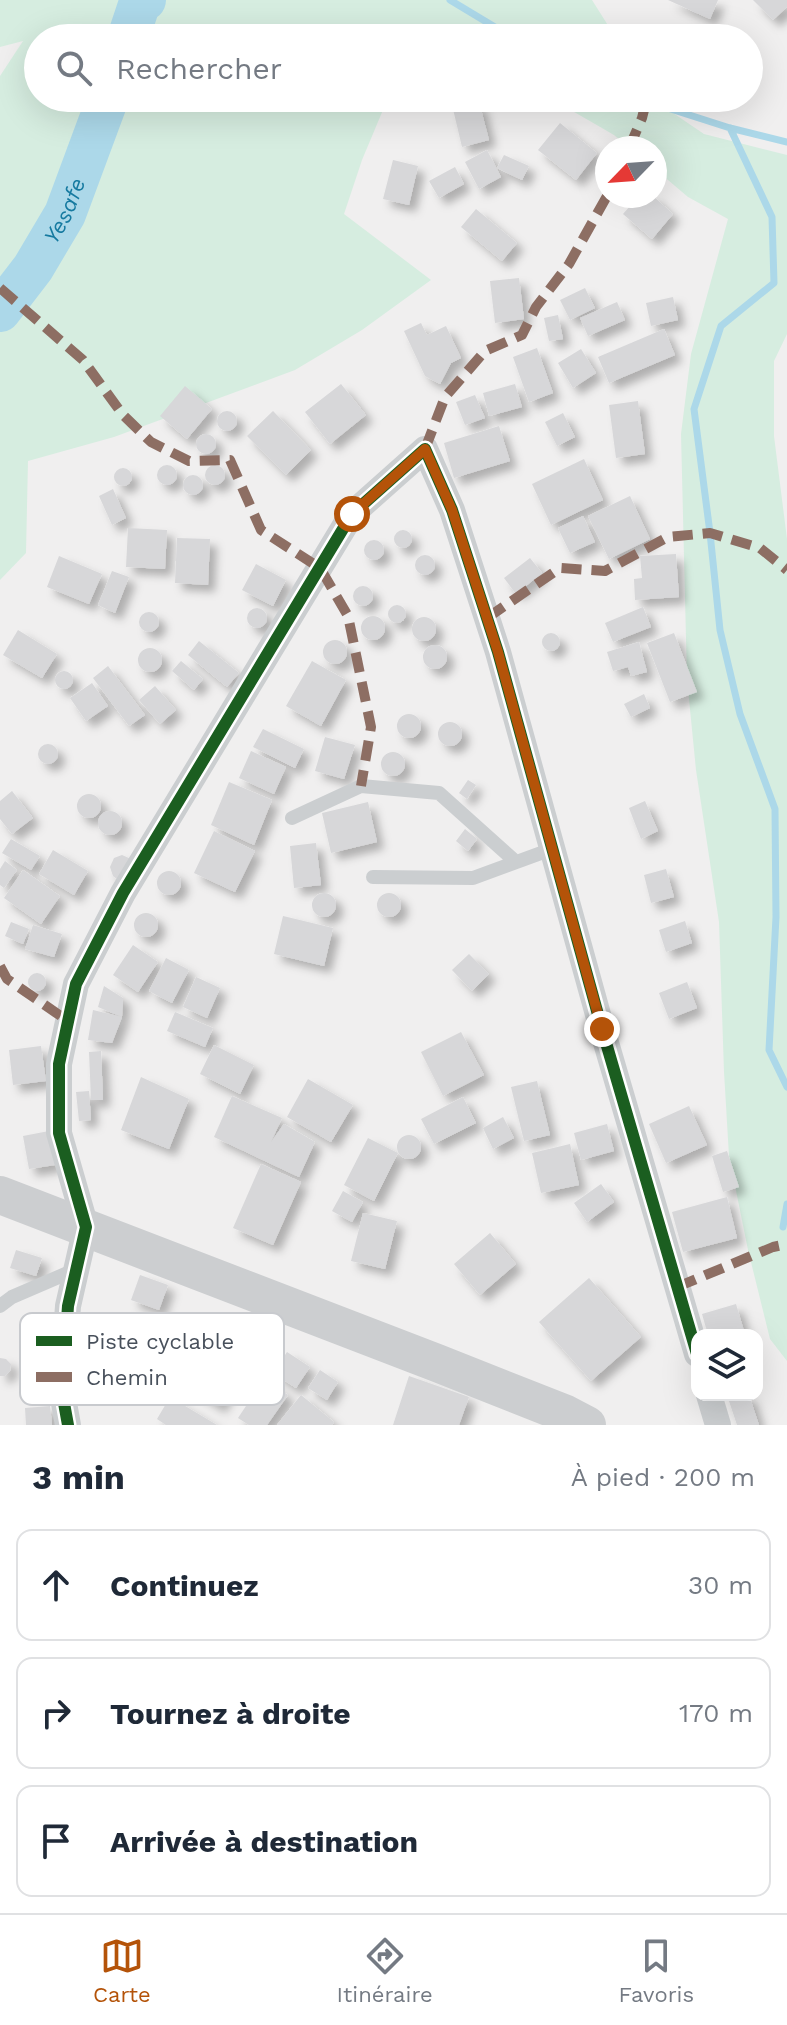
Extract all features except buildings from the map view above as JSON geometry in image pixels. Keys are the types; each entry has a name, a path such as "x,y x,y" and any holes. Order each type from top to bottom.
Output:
{"main road":[{"path":"0,1195 551,1408 587,1425"}],"street":[{"path":"68,1313 86,1227 59,1133 59,1064 76,984 123,893 352,514 425,449 452,510 495,641 602,1029 691,1333"},
{"path":"711,1401 718,1425"},
{"path":"64,1405 68,1425"}],"lane":[{"path":"292,818 361,786 439,793 516,862"},
{"path":"373,877 473,878 552,849"},
{"path":"0,1306 12,1297 77,1269"}],"green space":[{"path":"0,0 592,0 607,24 24,24 24,112 382,112 344,214 431,280 362,330 295,370 114,437 28,461 26,553 0,580 0,76 23,41 0,47"},
{"path":"574,112 672,112 704,134 787,155 787,334 774,361 774,436 787,539 787,1361 770,1339 729,1156 719,922 696,770 687,679 681,434 691,354 728,219 688,197 667,179 667,136 615,136"}],"waterway":[{"name":"Yesafe","path":"133,24 140,2 145,0"},
{"path":"450,0 490,24"},
{"name":"Yesafe","path":"0,311 33,268 65,214 103,112"},
{"path":"680,112 787,142"},
{"path":"730,128 772,217 774,283 721,326 694,409 720,630 740,714 775,809 776,917 769,1050 787,1087"},
{"path":"783,1227 787,1204"}],"marked path":[{"path":"634,136 644,112"},
{"path":"425,449 445,397 485,351 522,335 536,307 569,264 600,208"},
{"path":"0,288 83,360 123,415 151,442 189,461 230,460 261,530 320,568 348,616 371,727 361,786"},
{"path":"487,618 560,568 605,571 668,537 710,533 760,548 787,570"},
{"path":"0,966 7,979 68,1021"},
{"path":"677,1287 787,1244"}],"cycle path":[{"path":"68,1313 86,1227 59,1133 59,1064 76,984 123,893 352,514 425,449 452,510 498,652 602,1029 691,1333"},
{"path":"64,1405 68,1425"}],"route":[{"path":"352,514 425,449 452,510 498,652 602,1029"}]}
